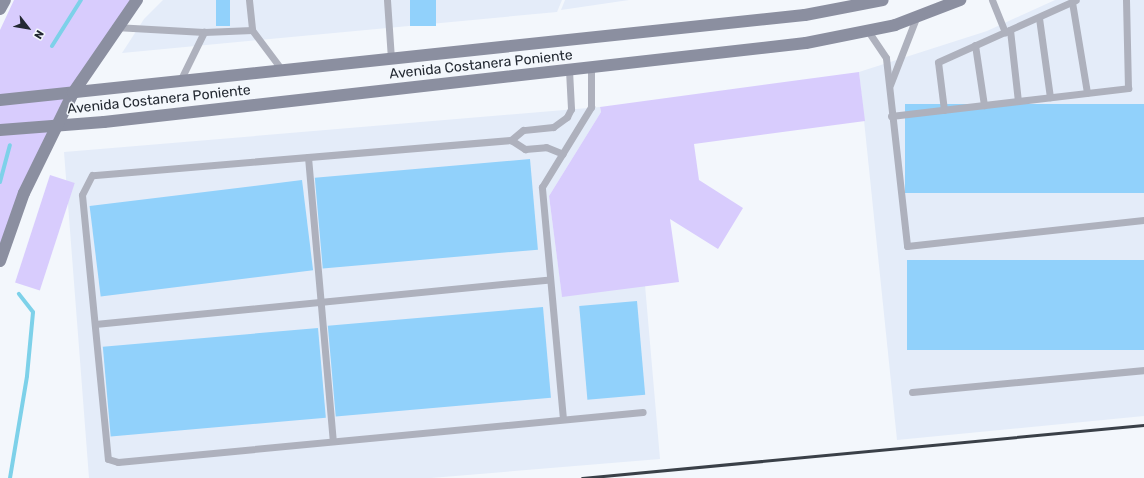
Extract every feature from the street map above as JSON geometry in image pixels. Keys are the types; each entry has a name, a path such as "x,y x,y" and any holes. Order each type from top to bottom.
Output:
{"street":[{"path":"0,9 5,0"},
{"path":"0,261 24,193 56,124 73,93 115,27 138,0"},
{"name":"Avenida Costanera Poniente","path":"0,100 804,15 883,0"},
{"name":"Avenida Costanera Poniente","path":"0,130 591,68 806,43 868,31 916,18 960,0"}],"lane":[{"path":"250,0 252,30 282,70"},
{"path":"387,0 391,59"},
{"path":"992,0 1008,31 1018,101"},
{"path":"891,116 1128,88 1126,0"},
{"path":"944,110 938,62 1074,1 1087,93"},
{"path":"889,87 916,18"},
{"path":"1039,18 1050,97"},
{"path":"115,27 204,32 252,30"},
{"path":"868,31 883,49 889,87 891,116 907,246 1144,220"},
{"path":"180,81 204,32"},
{"path":"975,45 984,105"},
{"path":"563,420 542,188 592,104 591,68"},
{"path":"569,70 571,109 567,117 553,127 523,130 511,140 92,176 82,195 110,461 334,442 643,412"},
{"path":"511,140 525,149 546,147 563,154"},
{"path":"308,157 334,442"},
{"path":"95,324 321,300 550,279"},
{"path":"912,392 1144,370"}],"shaded area":[{"path":"14,0 138,0 82,74 0,253 0,30"},
{"path":"163,0 562,0 557,12 122,53 144,19"},
{"path":"565,0 629,0 561,10"},
{"path":"1055,0 1144,0 1144,416 897,440 859,72 987,31"},
{"path":"859,72 865,121 694,144 699,180 743,208 718,249 670,219 679,282 562,297 549,196 601,112 600,107"},
{"path":"600,107 601,112 549,196 562,296 645,285 660,459 431,478 89,478 64,152"},
{"path":"50,175 75,183 40,291 15,282"}],"building":[{"path":"216,0 230,0 230,26 216,26"},
{"path":"410,0 436,0 436,26 410,26"},
{"path":"905,104 1144,104 1144,193 905,193"},
{"path":"530,159 538,250 323,268 315,178"},
{"path":"302,180 313,270 101,296 90,206"},
{"path":"907,260 1144,260 1144,350 907,350"},
{"path":"637,301 645,395 587,400 579,306"},
{"path":"543,307 551,398 336,416 328,326"},
{"path":"318,328 326,418 111,436 103,347"}],"waterway":[{"path":"52,46 81,0"},
{"path":"0,182 10,145"},
{"path":"10,478 27,376 33,312 19,294"}],"railway":[{"path":"582,478 1144,425"}]}
